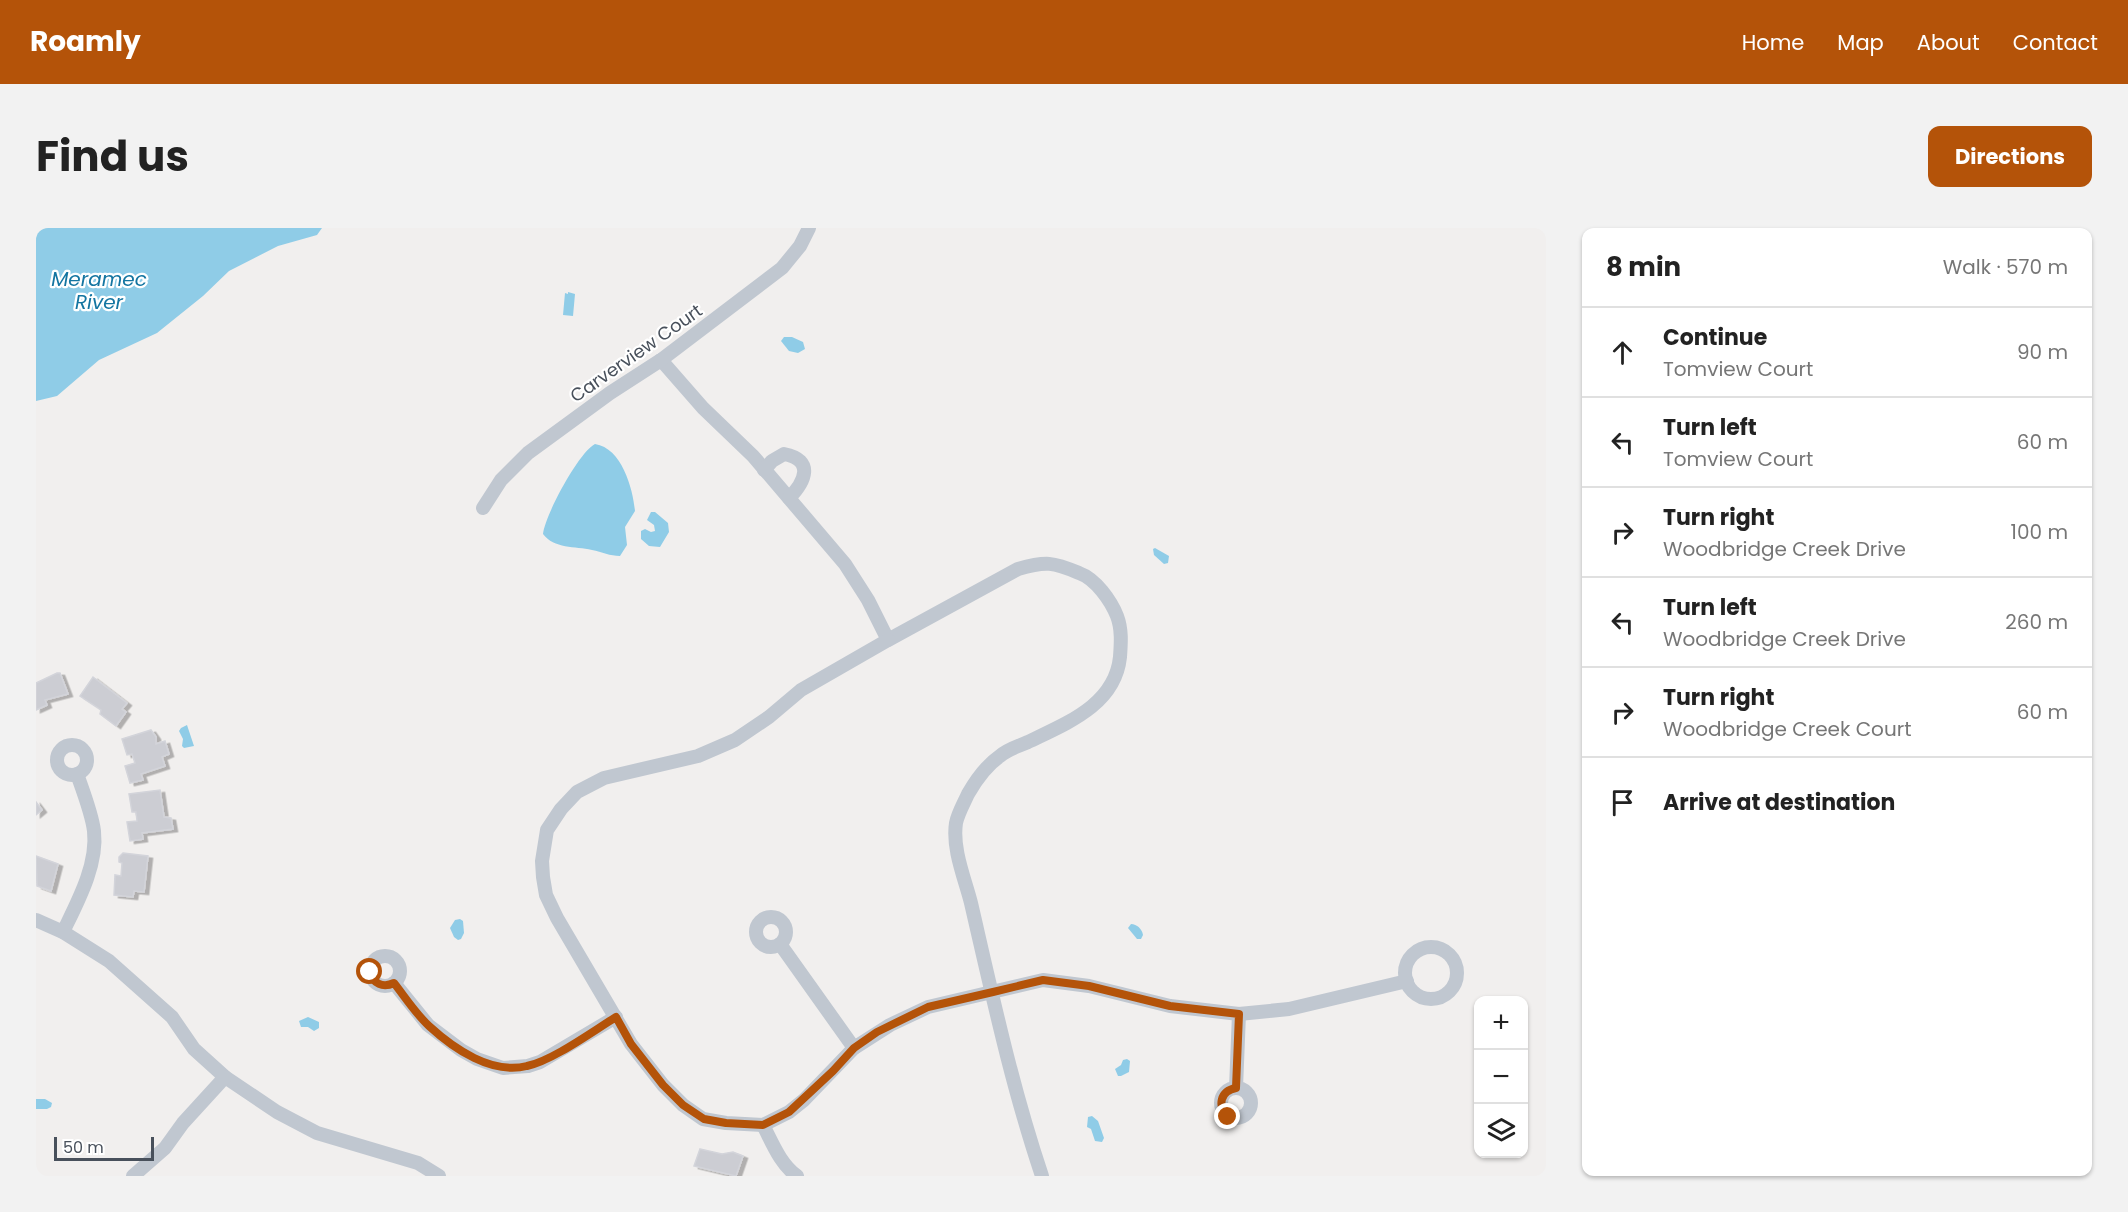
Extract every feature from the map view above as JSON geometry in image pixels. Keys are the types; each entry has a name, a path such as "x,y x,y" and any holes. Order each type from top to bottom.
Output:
{"street":[{"name":"Carverview Court","path":"483,508 501,480 528,453 610,393 661,360 782,268 800,246 809,228"},
{"path":"661,360 697,402 764,470 844,564 868,600 888,640"},
{"path":"764,470 771,462 784,454 795,456 803,464 804,472 801,483 789,498"},
{"path":"1042,1176 1030,1142 993,992 961,862 956,823 973,786 1001,754 1090,709 1115,679 1119,664 1121,632 1118,618 1107,598 1085,575 1059,564 1040,563 1018,569 801,690 770,717 735,740 699,756 604,778 577,792 561,809 547,830 542,861 546,895 631,1044 663,1085 683,1105 704,1119 763,1125 789,1112 804,1100 854,1048 890,1025 928,1007 993,992 1043,980 1089,986 1170,1006 1239,1014 1289,1009 1407,981"},
{"path":"63,932 86,881 94,832 77,774"},
{"path":"36,920 63,932 109,961 171,1017 194,1049 225,1077 277,1112 317,1133 418,1163 439,1176"},
{"path":"780,944 854,1048"},
{"path":"394,983 428,1025 461,1050 503,1068 522,1067 540,1062 616,1017"},
{"path":"1236,1088 1239,1014"},
{"path":"133,1176 165,1148 183,1123 225,1077"},
{"path":"763,1125 778,1154 791,1172 797,1176"}],"water":[{"name":"Meramec River","path":"36,228 322,228 317,235 278,246 229,271 203,296 157,333 99,360 57,396 36,401"},
{"path":"568,292 575,294 573,316 563,315 565,293 568,294"},
{"path":"784,337 792,337 803,342 805,349 798,353 789,351 781,341"},
{"path":"595,444 604,447 619,461 632,492 635,511 625,527 627,545 620,556 559,545 543,534 550,513 572,471 588,449"},
{"path":"651,512 655,512 668,523 669,532 660,547 649,546 641,539 641,531 645,529 655,531 654,525 647,520"},
{"path":"1153,549 1169,556 1168,563 1164,564 1154,555"},
{"path":"187,725 194,746 184,748 179,731"},
{"path":"455,920 463,921 464,933 458,940 450,928"},
{"path":"1131,924 1140,929 1143,935 1141,939 1137,939 1128,928"},
{"path":"308,1017 319,1022 319,1028 314,1031 308,1027 301,1027 299,1021"},
{"path":"1127,1059 1130,1061 1129,1072 1118,1076 1115,1069"},
{"path":"36,1099 45,1099 52,1103 51,1107 36,1109"},
{"path":"1092,1116 1098,1121 1104,1138 1102,1142 1095,1141 1091,1129 1087,1127 1088,1117"}],"building":[{"path":"60,673 68,694 45,700 47,705 36,710 36,683"},
{"path":"93,677 127,703 122,709 126,712 116,726 100,714 101,710 80,696"},
{"path":"151,730 156,737 156,744 165,741 169,754 162,757 165,766 141,774 143,780 130,783 125,766 135,763 132,754 127,755 122,739"},
{"path":"160,790 164,817 171,818 173,829 142,833 143,839 130,841 127,822 137,821 136,812 132,812 129,794"},
{"path":"36,802 42,810 36,815"},
{"path":"123,853 148,856 144,892 134,891 133,897 114,895 115,875 121,876 122,863 119,862 119,857"},
{"path":"36,856 58,864 51,891 37,886"},
{"path":"700,1149 722,1154 733,1152 743,1156 736,1176 694,1166"}],"route":[{"path":"370,972 374,981 382,986 394,983 428,1025 461,1050 477,1059 503,1068 516,1068 540,1062 616,1017 631,1044 663,1085 683,1105 704,1119 763,1125 789,1112 804,1100 854,1048 877,1032 928,1007 1043,980 1089,986 1170,1006 1239,1014 1236,1088 1227,1091 1221,1099 1222,1109 1228,1117"}]}
